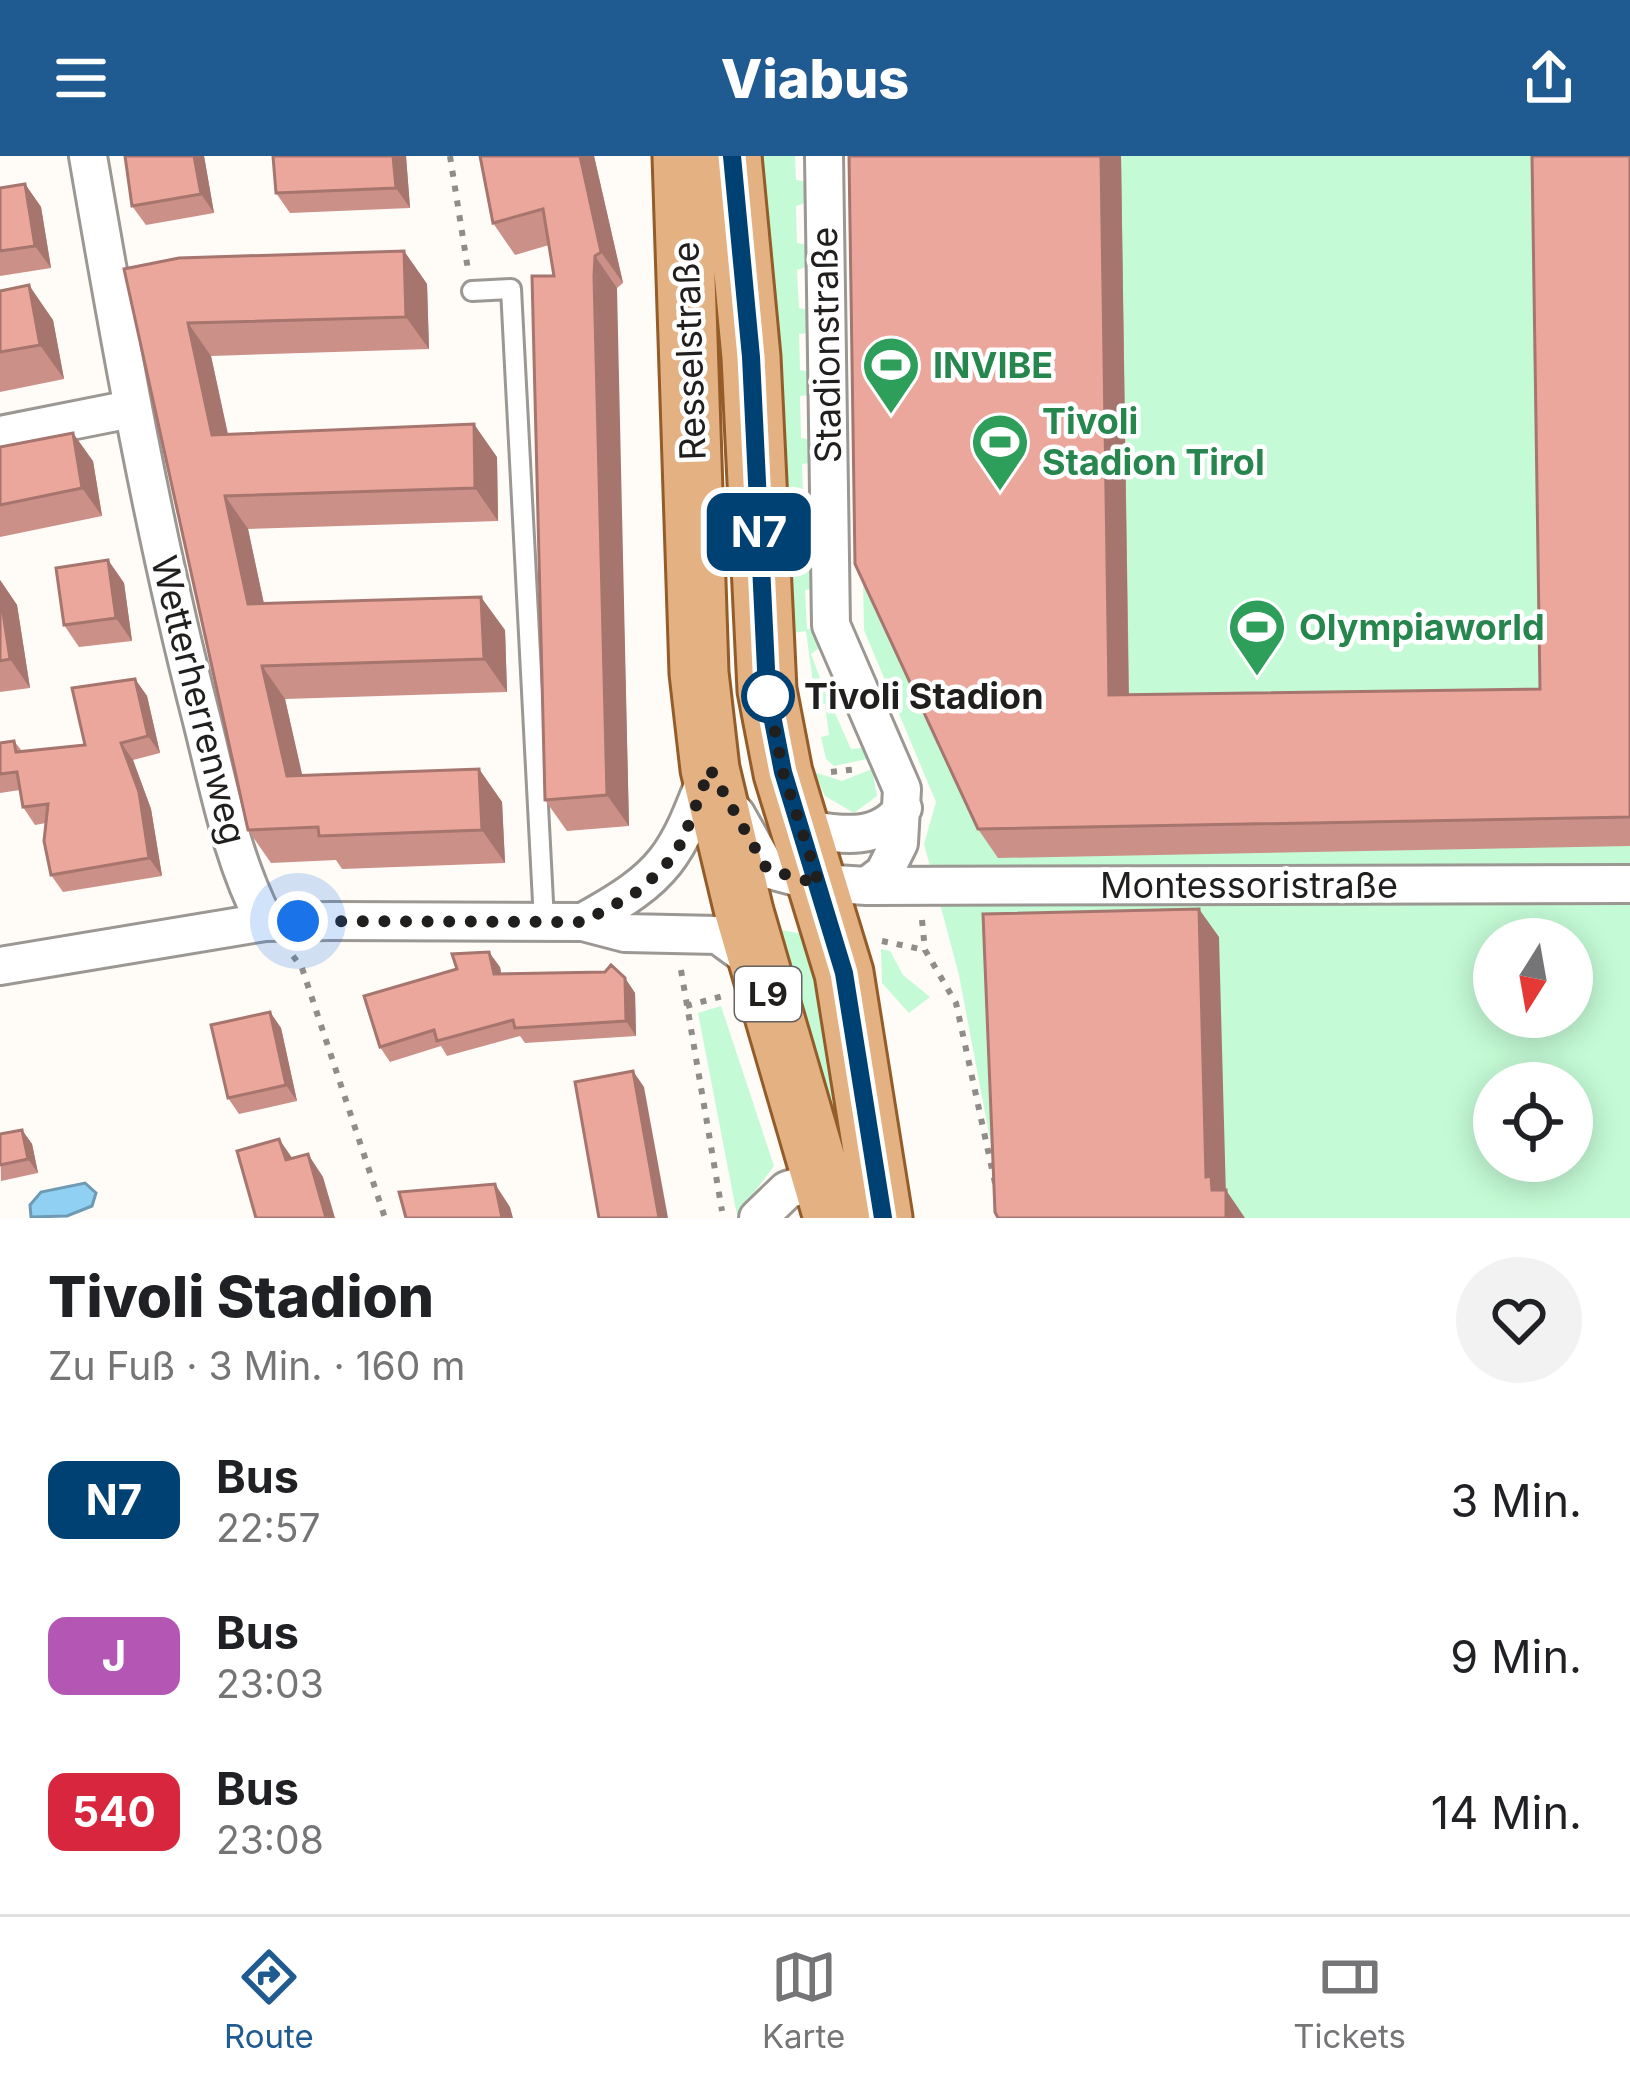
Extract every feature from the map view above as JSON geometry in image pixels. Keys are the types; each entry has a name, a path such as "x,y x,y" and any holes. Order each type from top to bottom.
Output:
{"main road":[{"name":"Resselstraße","path":"682,156 699,673 710,769 759,965 828,1198"},
{"name":"Resselstraße","path":"732,156 751,357 767,690 799,828 843,885 844,973 884,1218"}],"street":[{"name":"Wetterherrenweg","path":"88,156 131,409 234,847 265,922"},
{"name":"Stadionstraße","path":"824,156 831,626 902,789 903,808"},
{"path":"0,435 131,409"},
{"path":"710,769 767,869 843,885 892,860 903,808"},
{"path":"583,922 634,894 663,869 682,842 710,769"},
{"path":"799,828 873,832 891,825 903,808"},
{"name":"Montessoristraße","path":"843,885 1630,884"},
{"path":"0,966 265,922 544,921 583,922 625,933 718,935 759,965"},
{"name":"Resselstraße","path":"758,1218 777,1196 828,1198"}],"lane":[{"path":"472,291 511,289 544,921"}],"path":[{"path":"450,156 472,291"},
{"path":"918,886 926,950 956,1003 998,1196"},
{"path":"265,922 302,968 385,1218"},
{"path":"680,966 724,1218"},
{"path":"686,1006 696,1004"}],"green space":[{"path":"747,156 795,156 796,180 808,182 808,202 796,206 797,243 809,245 809,266 797,270 799,308 810,310 809,333 799,334 800,370 811,372 810,395 800,396 801,438 813,440 811,463 802,464 803,499 814,501 813,524 804,525 804,564 815,566 814,589 805,590 807,629 816,630 819,648 811,654 826,694 837,693 842,704 834,711 851,749 862,748 867,759 834,766 826,759 821,737 829,735 825,704 816,704 806,631 793,633 782,603"},
{"name":"Olympiaworld","path":"855,156 1630,156 1630,1218 1005,1218 959,975 924,844 936,802 864,630"},
{"path":"872,769 877,796 854,813 825,796 814,772 842,781"},
{"path":"770,928 815,936 862,1218"},
{"path":"881,949 890,951 903,975 930,997 909,1013 882,983"},
{"path":"721,1006 774,1166 737,1215 698,1013"}],"water":[{"path":"85,1183 96,1193 92,1206 67,1216 31,1217 30,1205 41,1192"}],"building":[{"path":"125,156 194,156 201,194 132,206"},
{"path":"273,156 393,156 396,188 276,193"},
{"path":"480,156 580,156 601,252 595,256 594,276 607,795 545,800 532,276 554,276 543,209 493,223"},
{"name":"Tivoli Stadion Tirol","path":"849,156 1101,156 1109,695 1540,689 1532,156 1630,156 1630,817 978,829 855,564"},
{"path":"25,184 35,246 0,251 0,188"},
{"path":"404,251 406,317 188,323 212,435 474,424 475,488 225,496 248,604 481,597 484,659 262,666 287,776 479,769 482,830 319,836 318,827 248,830 124,269 179,258"},
{"path":"29,285 40,345 0,352 0,291"},
{"path":"73,433 82,488 0,505 0,447"},
{"path":"108,560 116,618 64,625 56,568"},
{"path":"0,593 10,659 0,661"},
{"path":"135,679 148,736 121,743 139,792 149,858 51,875 44,841 48,804 23,807 17,772 0,774 0,743 14,741 16,752 85,745 72,688"},
{"path":"1199,909 1206,1177 1211,1176 1212,1190 1226,1190 1226,1218 998,1218 983,914"},
{"path":"489,952 494,974 605,972 611,965 625,978 626,1021 515,1028 513,1020 437,1041 434,1030 380,1047 364,996 457,969 452,954"},
{"path":"270,1012 286,1085 228,1098 211,1025"},
{"path":"633,1071 659,1218 599,1218 575,1082"},
{"path":"22,1130 28,1159 0,1165 0,1134"},
{"path":"279,1139 286,1160 308,1154 326,1218 256,1218 237,1151"},
{"path":"495,1184 502,1218 406,1218 399,1192"}],"bus line":[{"name":"N7","path":"732,156 751,357 767,690 783,772 844,973 883,1218"}],"place":[{"name":"INVIBE","path":"891,416"},
{"name":"Tivoli Stadion Tirol","path":"1000,493"},
{"name":"Olympiaworld","path":"1257,678"},
{"name":"Tivoli Stadion","path":"768,696"}],"route":[{"path":"298,921 583,922 634,894 663,869 682,842 710,769 767,869 819,884 783,772 767,690 768,696"}]}
